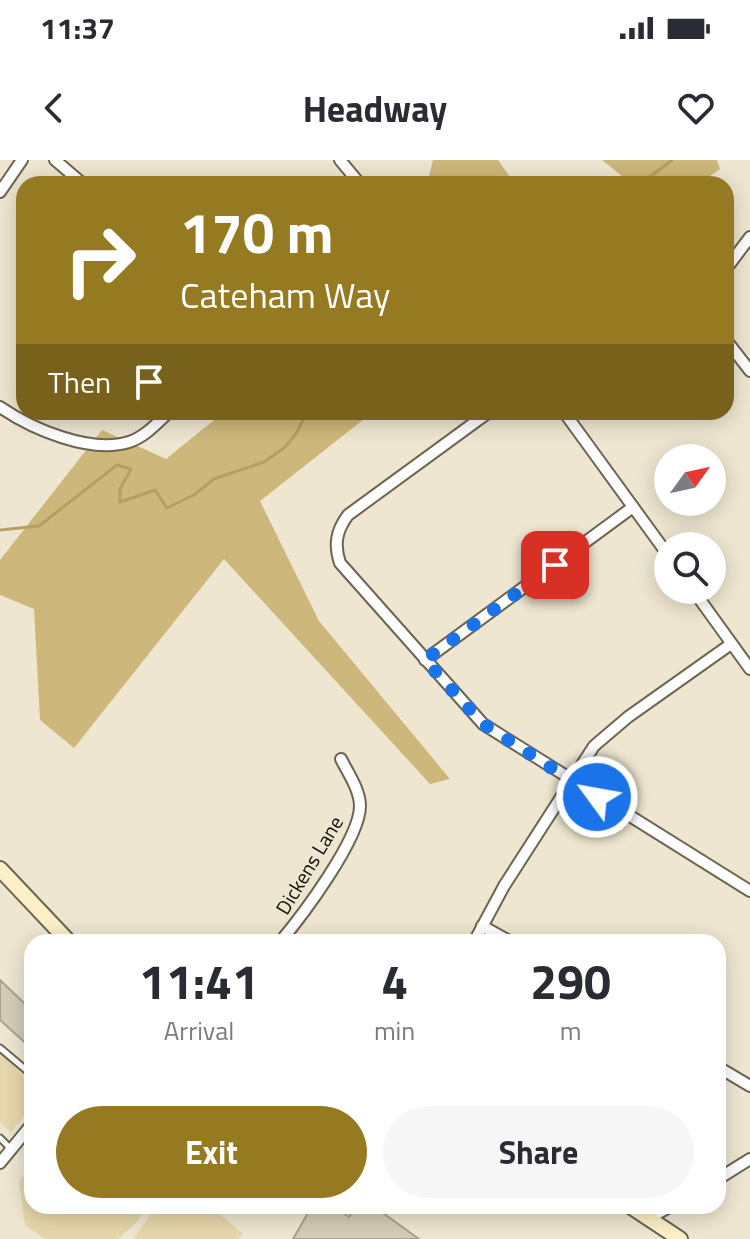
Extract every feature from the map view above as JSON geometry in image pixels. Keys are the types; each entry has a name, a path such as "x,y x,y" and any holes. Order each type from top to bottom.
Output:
{"street":[{"path":"0,192 22,160"},
{"path":"55,160 74,176"},
{"path":"340,160 353,176"},
{"path":"734,258 750,237"},
{"path":"734,350 750,371"},
{"path":"24,420 49,433 90,443 111,444 143,436 160,420"},
{"path":"478,420 351,512 337,534 336,549 345,571 483,724 750,891"},
{"path":"570,420 654,536"},
{"path":"425,660 633,507"},
{"path":"703,604 750,669"},
{"path":"478,934 504,886 600,740 731,644"},
{"name":"Dickens Lane","path":"286,934 314,898 342,852 359,816 358,793 341,759"},
{"path":"0,869 61,934"},
{"path":"482,926 496,934"},
{"path":"726,1072 750,1086"},
{"path":"0,1163 24,1134"},
{"path":"726,1174 750,1159"},
{"path":"643,1214 680,1239"},
{"path":"649,1218 656,1214"}],"lane":[{"path":"0,1048 24,1068"},
{"path":"0,1138 11,1149"}],"shaded area":[{"path":"433,160 498,160 509,176 429,176"},
{"path":"602,160 717,160 720,169 710,176 622,176"},
{"path":"214,420 363,420 260,501 319,621 450,779 430,784 224,559 74,748 40,720 34,609 0,595 0,560 102,430 166,459"},
{"path":"0,1051 24,1076 24,1116 11,1133 0,1122"},
{"path":"24,1175 24,1214 142,1214 118,1239 45,1239 25,1225 19,1182"},
{"path":"151,1214 220,1214 243,1234 238,1239 133,1239"}],"building":[{"path":"0,980 24,1003 24,1042 0,1020"},
{"path":"307,1214 345,1214 349,1217 351,1214 384,1214 419,1239 293,1239"}],"waterway":[{"path":"651,176 672,160"},
{"path":"0,530 39,526 117,465 131,469 120,489 120,502 155,490 167,508 194,495 214,479 264,462 284,448 303,420"}],"route":[{"path":"555,565 425,660 483,724 597,797"}]}
